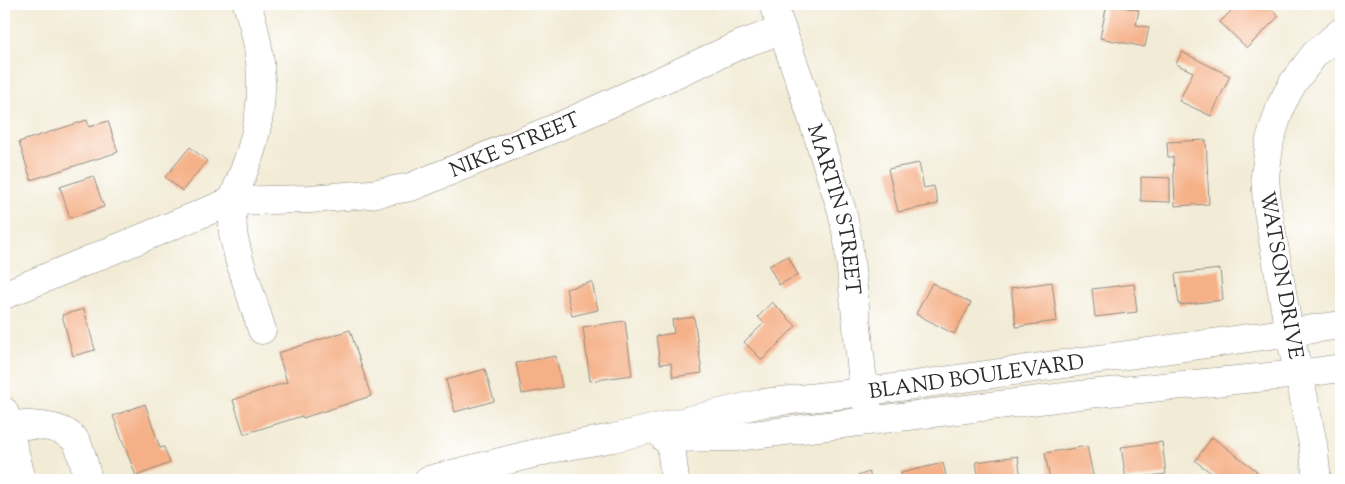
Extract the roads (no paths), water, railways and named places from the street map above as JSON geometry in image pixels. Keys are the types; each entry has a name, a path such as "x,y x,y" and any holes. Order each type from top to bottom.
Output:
{"street":[{"path":"248,4 257,39 261,68 261,104 252,146 232,200 233,234 262,330"},
{"name":"MARTIN STREET","path":"773,4 842,211 848,242 864,392 870,421"},
{"name":"NIKE STREET","path":"232,200 310,199 371,194 411,187 560,126 742,44 782,30"},
{"name":"WATSON DRIVE","path":"1317,480 1313,444 1289,332 1267,205 1265,176 1270,140 1281,105 1293,83 1315,54 1341,32"},
{"path":"4,294 232,200"},
{"name":"BLAND BOULEVARD","path":"428,480 556,448 613,438 763,402 864,392 1341,325"},
{"name":"BLAND BOULEVARD","path":"613,438 736,437 1088,394 1299,374 1341,368"},
{"path":"22,480 6,418 68,432 77,443 88,480"},
{"path":"670,438 675,480"}]}
